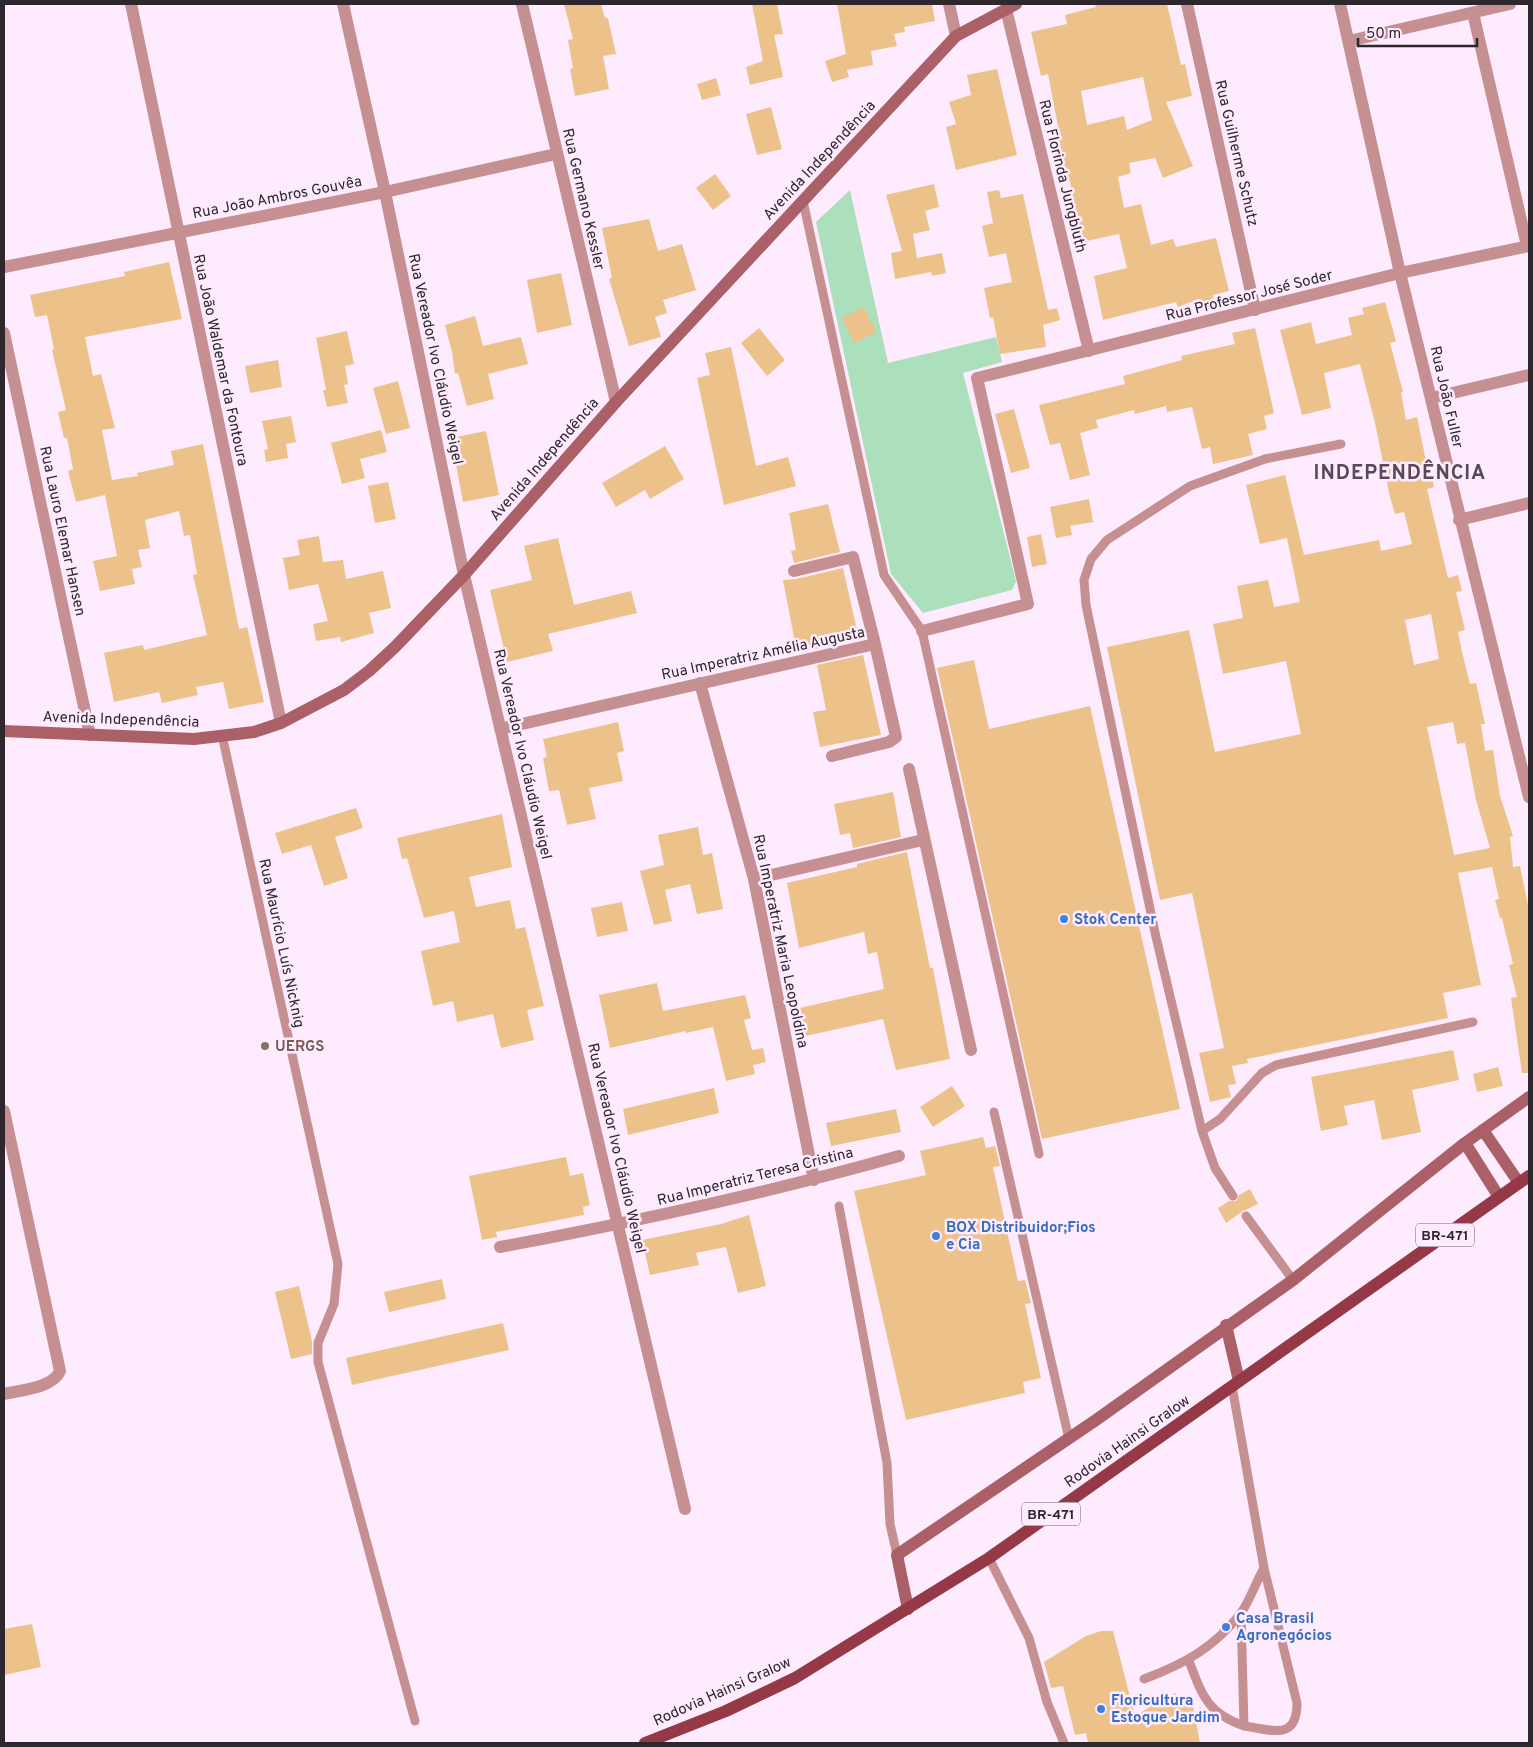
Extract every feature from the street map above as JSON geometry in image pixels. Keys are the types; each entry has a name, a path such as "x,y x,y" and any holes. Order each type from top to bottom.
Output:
{"main road":[{"name":"Avenida Independência","path":"4,731 194,739 254,732 281,723 344,690 369,671 464,575 616,402 956,36 1011,6"},
{"path":"908,1609 897,1555 1069,1439 1226,1325 1293,1280 1465,1143 1529,1097"},
{"path":"1483,1130 1524,1180"},
{"path":"1465,1143 1499,1197"},
{"name":"Rodovia Hainsi Gralow","path":"645,1743 726,1711 795,1678 989,1558 1524,1180"},
{"path":"1226,1325 1236,1384"}],"street":[{"name":"Rua João Waldemar da Fontoura","path":"131,4 281,723"},
{"name":"Rua Vereador Ivo Cláudio Weigel","path":"343,4 385,192 464,575 685,1509"},
{"name":"Rua Germano Kessler","path":"522,4 616,402"},
{"path":"949,4 956,36"},
{"name":"Rua Guilherme Schutz","path":"1187,4 1255,310"},
{"name":"Rua João Fuller","path":"1340,4 1400,274 1459,520 1524,751 1529,797"},
{"path":"1349,41 1510,4"},
{"name":"Rua Florinda Jungbluth","path":"1011,6 1088,351"},
{"path":"1472,13 1528,246"},
{"name":"Rua João Ambros Gouvêa","path":"4,268 385,192 556,154"},
{"name":"Rua Professor José Soder","path":"922,631 1028,604 977,378 1400,274 1528,246"},
{"name":"Rua Lauro Elemar Hansen","path":"4,333 90,735"},
{"path":"1431,398 1529,375"},
{"path":"1459,520 1529,503"},
{"path":"794,571 853,557 875,644"},
{"name":"Rua Imperatriz Amélia Augusta","path":"500,729 875,644 896,737 889,742 832,756"},
{"name":"Rua Imperatriz Maria Leopoldina","path":"700,683 754,879 814,1180"},
{"path":"909,769 923,840 971,1050"},
{"path":"754,879 923,840"},
{"path":"4,1111 60,1361 60,1371 57,1378 50,1382 4,1394"},
{"name":"Rua Imperatriz Teresa Cristina","path":"500,1247 619,1225 814,1180 899,1156"}],"lane":[{"path":"803,201 884,575 922,631 1039,1154"},
{"path":"1233,1196 1215,1168 1202,1131 1154,927 1086,605 1084,580 1091,559 1107,540 1190,486 1265,459 1341,444"},
{"name":"Rua Maurício Luís Nicknig","path":"222,735 338,1264 334,1304 318,1343 318,1362 414,1721"},
{"path":"1202,1131 1233,1107 1262,1073 1276,1065 1473,1022"},
{"path":"994,1112 1069,1439"},
{"path":"839,1206 887,1464 890,1524 897,1555"},
{"path":"1246,1216 1293,1280"},
{"path":"1189,1661 1203,1697 1213,1710 1228,1720 1244,1726 1282,1731 1292,1727 1297,1716 1297,1703 1264,1568 1236,1384"},
{"path":"989,1558 1028,1638 1047,1702 1064,1743"},
{"path":"1144,1679 1189,1661 1208,1648 1242,1612 1264,1568"},
{"path":"1242,1612 1244,1726"}],"green space":[{"path":"850,190 888,363 996,337 1002,362 963,373 1016,581 1012,590 923,613 891,574 816,222"}],"building":[{"path":"564,4 601,4 605,18 608,18 616,54 603,56 609,89 575,96 570,69 573,68 568,40 573,39"},
{"path":"752,4 777,4 783,34 774,35 783,77 750,85 746,67 763,61"},
{"path":"837,4 932,4 935,21 904,27 905,32 894,34 897,46 871,51 873,65 847,70 849,77 832,82 825,61 846,54"},
{"path":"1095,4 1167,4 1181,65 1185,64 1192,96 1166,102 1193,166 1163,178 1155,158 1129,163 1131,173 1118,177 1124,208 1141,204 1151,245 1173,239 1176,247 1216,238 1229,291 1213,295 1215,307 1201,310 1199,299 1178,307 1176,302 1103,320 1094,276 1127,268 1119,234 1082,242 1069,177 1066,177 1063,164 1065,163 1058,138 1060,137 1048,74 1041,76 1031,32 1067,24 1065,15 1096,7","holes":["1143,77 1152,120 1127,130 1124,116 1087,125 1081,91"]},
{"path":"997,69 1017,155 956,170 946,127 956,124 949,102 971,95 967,75"},
{"path":"716,78 721,95 702,100 697,84"},
{"path":"771,107 782,149 757,155 746,114"},
{"path":"715,174 731,196 713,210 696,188"},
{"path":"934,184 939,207 925,211 930,230 913,234 917,258 942,253 946,273 932,276 931,272 895,279 891,253 902,251 886,195"},
{"path":"999,190 1001,198 1023,194 1048,310 1057,308 1060,320 1043,325 1046,347 1000,354 993,317 990,318 984,288 1012,282 1006,253 989,257 982,226 993,223 987,192"},
{"path":"649,219 658,251 682,244 696,290 663,300 667,313 655,317 661,337 629,346 609,279 612,278 602,228"},
{"path":"169,262 182,319 85,337 93,376 101,374 115,428 102,430 112,480 138,476 137,473 174,465 171,451 203,444 239,629 247,627 264,702 229,709 223,682 196,687 198,695 162,703 159,692 114,702 104,653 143,645 144,650 207,635 193,575 197,574 190,535 184,536 179,511 145,520 150,548 138,550 142,567 132,569 135,584 100,591 93,561 117,556 105,495 76,502 68,471 73,469 67,438 64,438 58,412 66,410 52,350 54,349 47,315 35,317 30,295 125,276 124,272"},
{"path":"561,273 572,325 537,333 527,280"},
{"path":"1385,302 1396,341 1390,343 1403,392 1401,392 1406,420 1417,417 1428,471 1431,471 1434,487 1427,489 1448,578 1458,575 1462,591 1456,592 1465,630 1458,632 1462,652 1470,684 1476,683 1485,724 1481,724 1485,751 1493,750 1500,796 1513,836 1510,837 1513,867 1520,866 1529,910 1529,1073 1522,1073 1511,998 1517,997 1509,965 1513,964 1502,918 1500,918 1495,900 1499,899 1492,867 1458,873 1481,985 1443,993 1448,1018 1247,1059 1248,1063 1232,1066 1236,1084 1228,1085 1231,1097 1210,1102 1199,1053 1224,1048 1192,893 1160,900 1107,647 1189,630 1215,752 1301,734 1286,661 1223,674 1213,624 1243,618 1237,586 1268,580 1274,607 1300,602 1287,538 1260,544 1246,485 1285,475 1304,555 1379,540 1381,551 1412,544 1404,512 1395,514 1390,497 1375,423 1360,364 1324,373 1331,408 1302,415 1280,330 1311,322 1316,344 1352,335 1348,318 1364,314 1362,308","holes":["1431,614 1439,659 1414,665 1405,620","1453,722 1457,744 1465,743 1476,800 1490,848 1454,855 1427,727"]},
{"path":"864,307 876,332 854,343 842,318"},
{"path":"475,316 483,346 521,337 528,364 488,374 494,399 467,406 458,373 455,374 445,325"},
{"path":"759,328 785,360 767,376 741,343"},
{"path":"1255,328 1274,413 1264,416 1267,429 1248,434 1253,455 1213,464 1210,447 1202,449 1192,407 1167,412 1166,406 1135,414 1134,410 1096,420 1098,428 1080,433 1090,475 1070,480 1060,443 1050,445 1039,405 1125,384 1123,376 1182,360 1181,356 1235,344 1232,333"},
{"path":"347,331 354,364 345,366 348,384 344,385 348,403 327,407 323,390 326,390 316,338"},
{"path":"731,347 756,466 788,457 796,486 724,505 697,378 710,375 705,353"},
{"path":"278,360 282,387 250,393 245,366"},
{"path":"398,381 410,428 386,434 373,388"},
{"path":"1014,409 1030,468 1011,473 995,414"},
{"path":"291,416 296,442 286,444 288,458 266,462 264,450 268,449 262,421"},
{"path":"381,430 387,452 360,459 365,478 342,484 331,443"},
{"path":"486,431 499,495 463,502 451,438"},
{"path":"665,446 684,479 650,499 645,490 616,507 602,483"},
{"path":"388,482 396,519 375,523 368,486"},
{"path":"1089,499 1093,522 1070,526 1072,535 1056,538 1050,507"},
{"path":"828,504 840,552 794,563 791,551 796,550 789,513"},
{"path":"1041,534 1047,564 1032,567 1027,537"},
{"path":"319,536 323,562 343,560 346,579 383,571 391,608 369,613 374,633 341,642 340,637 316,641 313,624 328,621 318,584 289,590 283,558 300,555 297,540"},
{"path":"558,538 574,605 631,591 637,613 548,634 553,651 507,662 490,590 532,580 524,546"},
{"path":"843,568 859,639 797,653 783,580 796,579"},
{"path":"863,655 881,735 820,747 813,712 826,710 817,665"},
{"name":"Stok Center","path":"974,660 989,729 1090,706 1180,1109 1042,1139 937,668"},
{"path":"618,722 624,751 617,753 623,781 589,788 596,819 567,825 559,790 549,791 543,758 547,757 543,739"},
{"path":"893,792 901,837 853,848 850,833 840,835 834,804"},
{"path":"356,808 363,828 335,837 348,878 324,886 311,845 282,854 275,833"},
{"path":"502,814 512,867 469,877 476,907 510,900 516,929 525,927 544,1006 527,1010 534,1040 501,1048 493,1014 457,1022 453,1001 433,1006 421,951 460,942 454,911 424,918 407,858 402,859 397,838"},
{"path":"698,827 703,855 712,853 723,909 697,914 690,884 665,890 672,921 654,925 640,871 664,865 658,835"},
{"path":"907,852 930,968 933,968 950,1059 896,1070 883,1019 801,1037 795,1009 884,989 877,952 868,954 864,932 799,948 787,883 857,867 857,864"},
{"path":"622,902 628,931 597,937 591,908"},
{"path":"657,983 663,1011 745,995 751,1018 744,1020 752,1050 763,1048 766,1062 753,1065 755,1074 726,1081 713,1027 610,1048 599,995"},
{"path":"1453,1050 1459,1080 1412,1090 1421,1132 1382,1140 1374,1100 1344,1106 1348,1125 1321,1131 1311,1077"},
{"path":"1498,1067 1503,1086 1477,1092 1473,1074"},
{"path":"952,1086 965,1106 933,1127 920,1107"},
{"path":"714,1088 719,1113 628,1135 623,1109"},
{"path":"896,1109 901,1132 831,1146 826,1123"},
{"name":"BOX Distribuidor;Fios e Cia","path":"983,1137 986,1148 995,1146 1000,1166 993,1167 1018,1281 1025,1280 1031,1303 1025,1304 1041,1378 1023,1382 1025,1393 906,1420 854,1191 926,1175 920,1151"},
{"path":"566,1157 570,1176 583,1173 590,1205 583,1207 584,1215 496,1232 497,1237 482,1240 469,1176"},
{"path":"1250,1189 1258,1204 1243,1211 1226,1223 1218,1208 1229,1201 1236,1201 1239,1195"},
{"path":"749,1215 766,1286 738,1293 726,1247 696,1253 699,1265 650,1275 642,1240 721,1224"},
{"path":"442,1279 446,1299 389,1312 384,1292"},
{"path":"299,1286 312,1341 312,1354 291,1359 275,1292"},
{"path":"503,1323 509,1350 352,1385 346,1358"},
{"path":"32,1624 41,1667 4,1675 4,1629"},
{"path":"1101,1631 1113,1631 1135,1716 1159,1700 1176,1693 1177,1698 1191,1695 1200,1743 1088,1743 1086,1733 1075,1735 1063,1686 1051,1688 1044,1662 1086,1636"}],"place":[{"name":"Stok Center","path":"1064,919"},
{"name":"UERGS","path":"265,1046"},
{"name":"BOX Distribuidor;Fios e Cia","path":"936,1236"},
{"name":"Casa Brasil Agronegócios","path":"1226,1627"},
{"name":"Floricultura Estoque Jardim","path":"1101,1709"}],"district":[{"name":"INDEPENDÊNCIA","path":"1400,472"}]}
